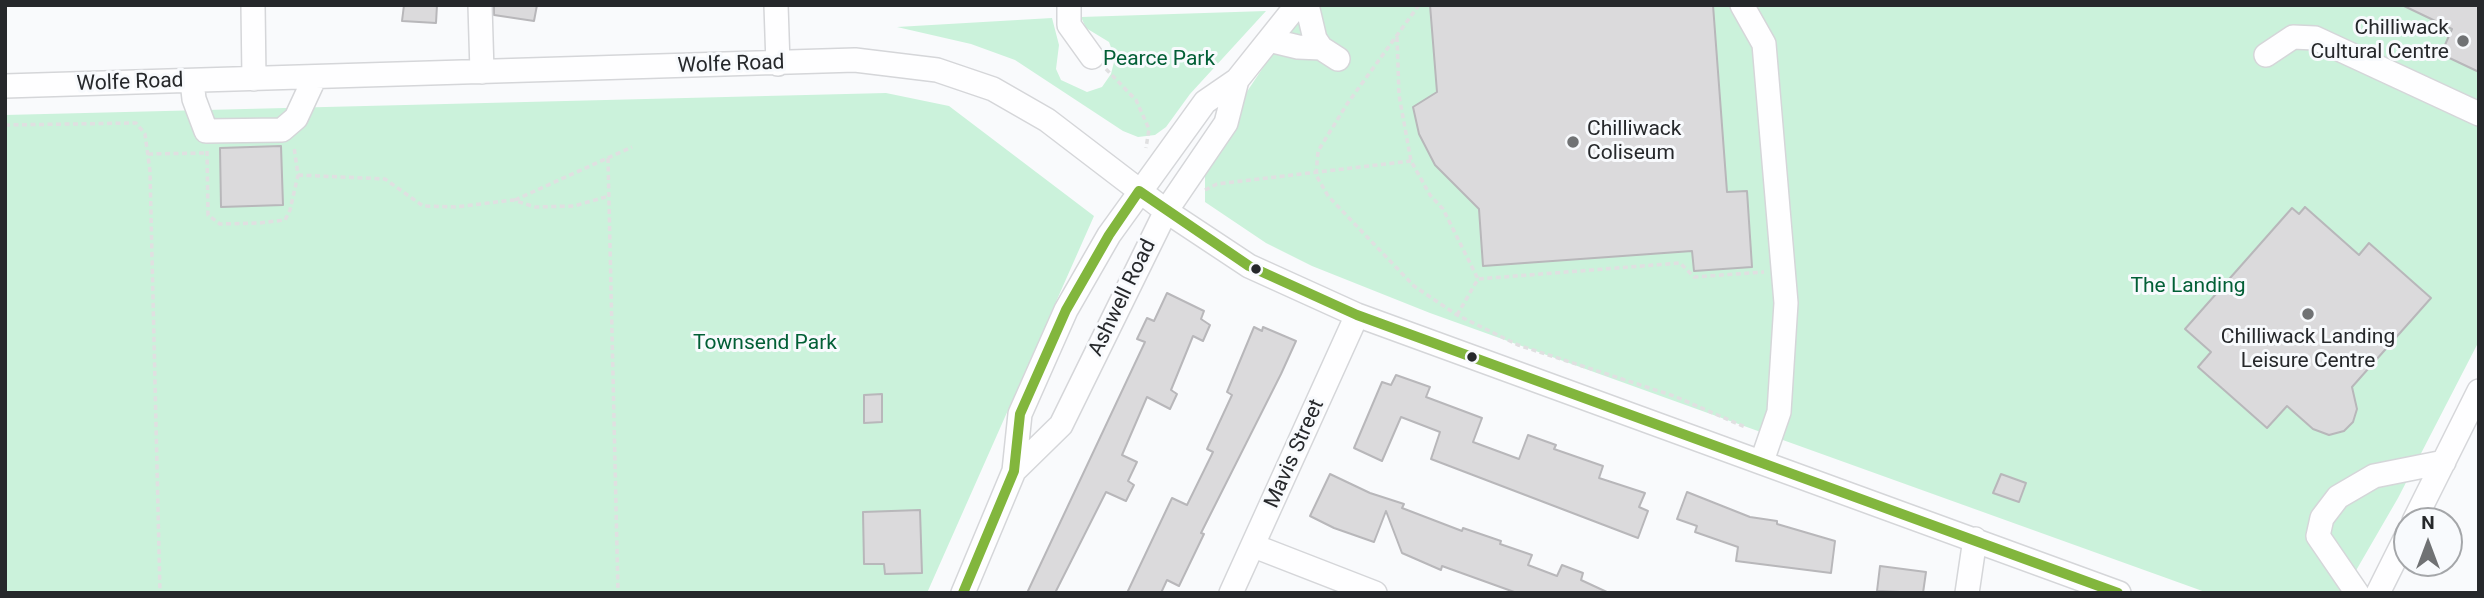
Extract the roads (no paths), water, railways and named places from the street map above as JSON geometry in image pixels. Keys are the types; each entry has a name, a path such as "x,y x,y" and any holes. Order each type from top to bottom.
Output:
{"street":[{"path":"253,5 254,79"},
{"path":"480,5 482,72"},
{"path":"776,5 778,64"},
{"path":"1069,5 1069,26 1092,57"},
{"name":"Ashwell Road","path":"963,593 1014,471 1020,414 1066,310 1109,235 1205,102 1237,80 1297,5"},
{"path":"1269,40 1330,53 1315,39 1307,5"},
{"path":"1742,5 1764,44 1786,303 1779,412 1762,461"},
{"path":"2266,55 2293,37 2315,38 2479,114"},
{"name":"Wolfe Road","path":"5,86 855,60 937,70 993,89 1046,120 1166,211 1249,266 1357,315 2119,593"},
{"path":"192,81 194,99 207,142 282,130 290,123 307,97 315,77"},
{"name":"Ashwell Road","path":"1014,471 1060,425 1166,211 1226,123 1237,80"},
{"name":"Mavis Street","path":"1231,593 1357,315"},
{"path":"2421,507 2479,391"},
{"path":"2357,593 2318,536 2322,518 2338,497 2374,476 2444,462"},
{"path":"1967,593 1975,539"},
{"path":"1254,546 1375,593"},
{"path":"2378,593 2393,563"}],"place":[{"name":"Chilliwack Cultural Centre","path":"2463,41"},
{"name":"Chilliwack Coliseum","path":"1573,142"},
{"name":"Chilliwack Landing Leisure Centre","path":"2308,314"}],"park label":[{"name":"Pearce Park","path":"1159,60"},
{"name":"The Landing","path":"2188,287"},
{"name":"Townsend Park","path":"765,344"}]}
